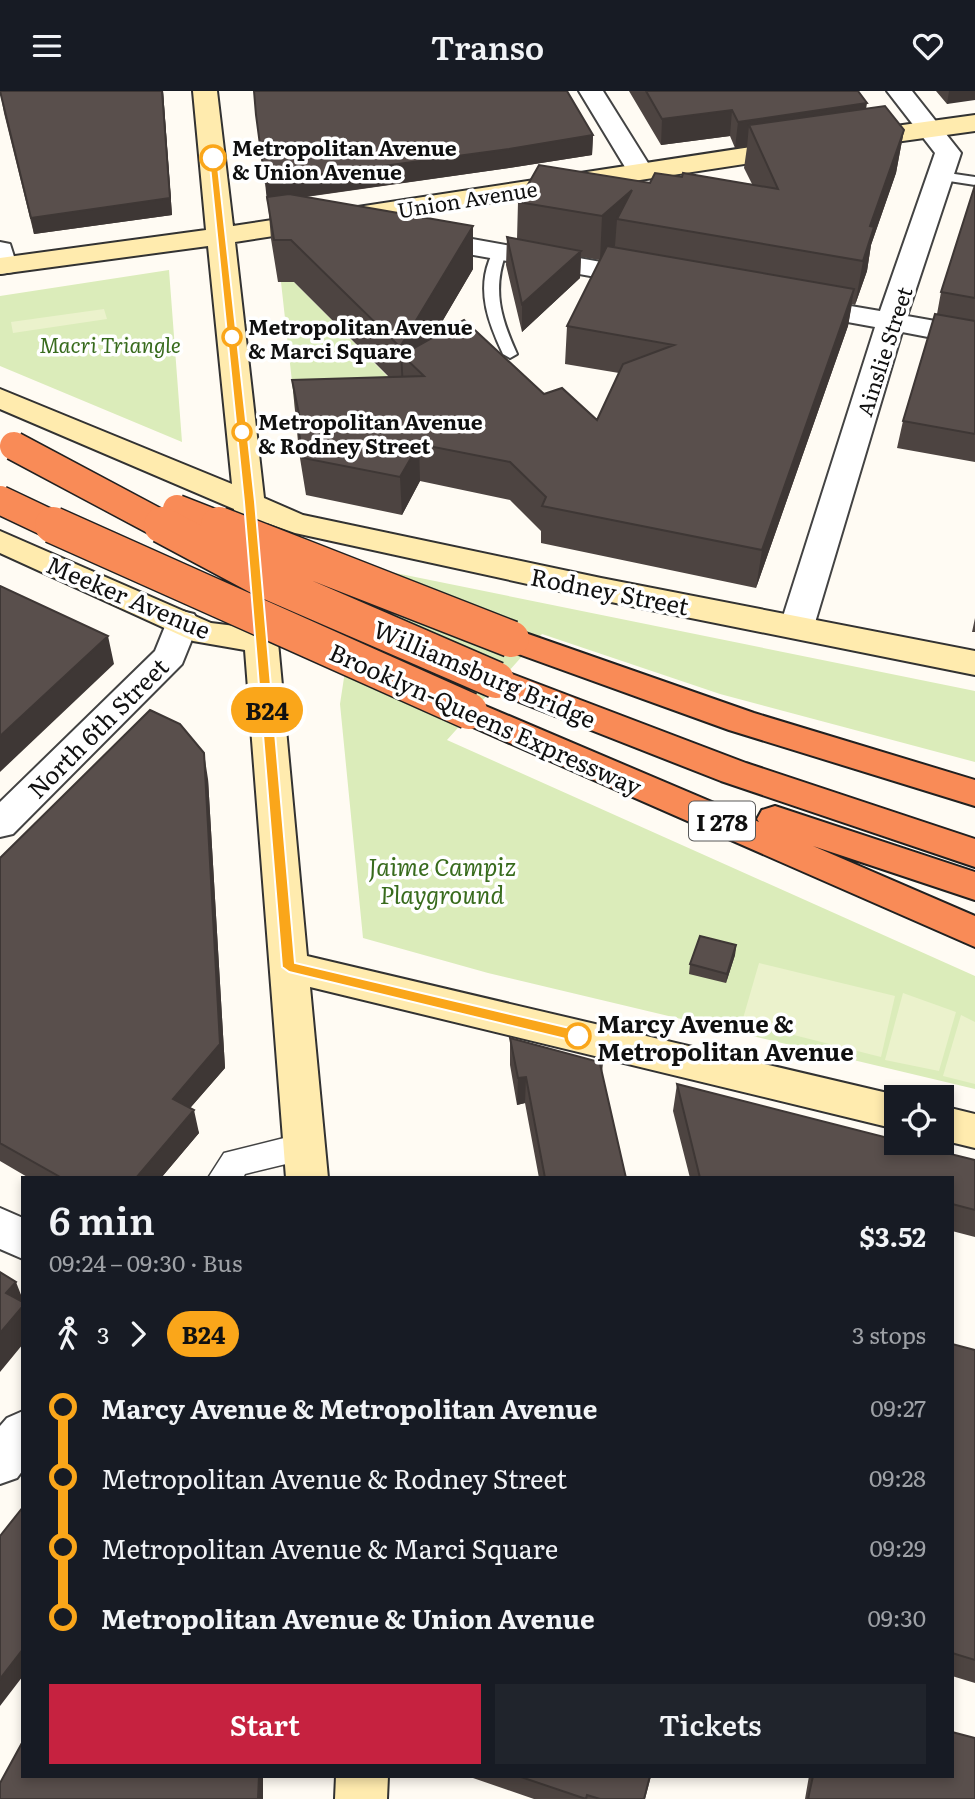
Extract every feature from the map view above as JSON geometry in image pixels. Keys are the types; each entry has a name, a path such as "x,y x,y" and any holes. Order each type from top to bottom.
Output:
{"highway":[{"path":"7,443 612,678 804,744 975,793"},
{"name":"Williamsburg Bridge","path":"7,443 264,579 496,680 638,736 808,798 975,853"},
{"name":"Brooklyn-Queens Expressway","path":"0,500 116,555 975,932"},
{"name":"Williamsburg Bridge","path":"469,711 975,886"}],"main road":[{"path":"205,91 249,502 305,1162"},
{"name":"Union Avenue","path":"1,261 331,220 640,171 975,123"},
{"path":"0,398 249,502"},
{"name":"Rodney Street","path":"249,502 295,523 601,589 975,663"},
{"name":"Meeker Avenue","path":"0,541 205,633 261,641"},
{"path":"289,967 884,1109"},
{"path":"954,1126 975,1131"},
{"path":"360,1799 362,1778"}],"street":[{"path":"591,91 640,171"},
{"name":"Ainslie Street","path":"797,626 891,322 948,153 899,91"},
{"path":"331,220 672,283"},
{"path":"778,302 975,337"},
{"name":"North 6th Street","path":"0,824 170,656 182,622"},
{"path":"225,1176 235,1163 305,1162"},
{"path":"0,1227 21,1239"},
{"path":"0,1462 21,1436"}],"lane":[{"path":"941,176 975,181"},
{"path":"499,253 491,269 489,287 497,325 510,354"}],"green space":[{"name":"Macri Triangle","path":"169,270 182,442 0,366 0,296"},
{"path":"281,282 294,282 424,413 296,418"},
{"path":"104,309 107,319 13,333 11,322"},
{"name":"Jaime Campiz Playground","path":"361,566 975,691 975,762 720,694 542,634 447,740 975,976 975,1089 488,973 363,938 340,704"},
{"path":"759,963 895,996 881,1057 742,1022"},
{"path":"903,993 956,1012 939,1071 885,1060"},
{"path":"961,1015 975,1022 975,1084 943,1076"}],"building":[{"path":"0,91 162,91 170,198 31,218"},
{"path":"254,91 567,91 593,135 265,182"},
{"path":"646,91 858,91 867,103 738,122 732,110 662,119"},
{"path":"885,106 904,130 870,226 874,227 863,261 617,219 632,190 602,216 518,202 539,165 650,183 655,173 682,177 683,173 778,189 749,125"},
{"path":"975,185 975,298 941,292"},
{"path":"289,194 473,226 400,347 291,240 274,240 267,197"},
{"path":"507,237 581,251 522,304"},
{"path":"607,246 854,289 762,550 542,506 546,497 510,462 419,444 400,477 303,458 296,414 299,414 292,380 424,376 402,355 464,320 544,394 562,388 597,420 623,364 674,345 567,326"},
{"path":"935,314 975,321 975,434 903,421"},
{"path":"0,586 108,636 0,736"},
{"path":"150,710 180,724 204,753 220,1044 173,1099 194,1110 138,1176 58,1176 0,1143 0,858"},
{"path":"700,936 736,945 727,974 690,964"},
{"path":"510,1038 603,1063 600,1064 626,1176 545,1176 526,1077 518,1078"},
{"path":"677,1084 884,1137 884,1155 954,1155 975,1160 975,1210 954,1205 954,1176 700,1176"},
{"path":"0,1272 16,1282 6,1293 21,1301 21,1308 0,1333"},
{"path":"954,1345 975,1350 975,1660 954,1654"},
{"path":"21,1510 21,1652 0,1679 0,1536"},
{"path":"954,1733 975,1738 975,1799 808,1799 813,1778 954,1778"},
{"path":"21,1745 21,1778 259,1778 258,1799 0,1799 0,1783"},
{"path":"524,1778 649,1778 644,1799 600,1799 587,1795 586,1799"}],"bus line":[{"name":"B24","path":"213,158 249,502 289,967 578,1036"}],"place":[{"name":"Metropolitan Avenue & Union Avenue","path":"213,158"},
{"name":"Metropolitan Avenue & Marci Square","path":"232,337"},
{"name":"Metropolitan Avenue & Rodney Street","path":"242,432"},
{"name":"Marcy Avenue & Metropolitan Avenue","path":"578,1036"}]}
